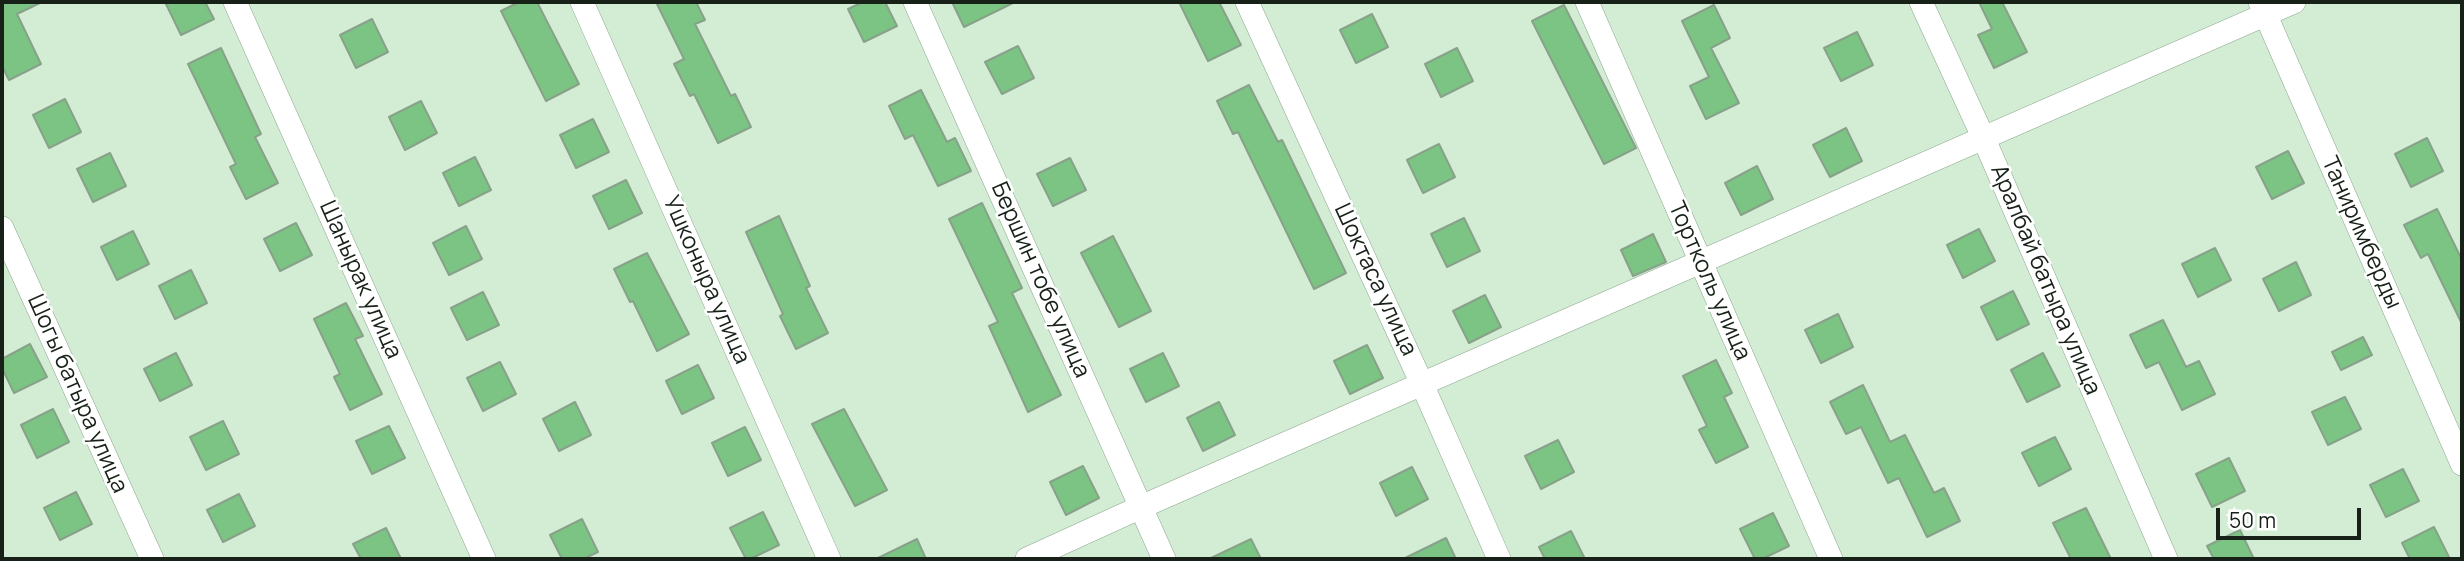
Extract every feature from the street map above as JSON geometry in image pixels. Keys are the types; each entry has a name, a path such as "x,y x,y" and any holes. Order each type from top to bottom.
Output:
{"street":[{"name":"Шанырак улица","path":"236,2 484,559"},
{"name":"Ушконыра улица","path":"582,2 829,559"},
{"name":"Бершин тобе улица","path":"915,2 1164,559"},
{"name":"Шоктаса улица","path":"1247,2 1499,559"},
{"name":"Тортколь улица","path":"1587,2 1831,559"},
{"name":"Аралбай батыра улица","path":"1920,2 1984,139 2166,559"},
{"path":"1027,559 1984,139 2263,8 2294,2"},
{"name":"Таниримберды","path":"2263,8 2462,464"},
{"name":"Шогы батыра улица","path":"2,228 152,559"}],"building":[{"path":"2,2 42,2 17,14 41,64 9,80 2,66"},
{"path":"165,2 205,2 214,19 181,35"},
{"path":"519,2 537,2 579,84 546,101 501,11"},
{"path":"656,2 696,2 705,20 695,24 731,96 735,94 751,127 718,143 694,94 690,96 674,64 684,59"},
{"path":"863,2 885,2 897,26 864,42 848,9"},
{"path":"952,2 1015,2 964,27"},
{"path":"1179,2 1219,2 1241,45 1208,61"},
{"path":"1979,2 2002,2 2027,52 1994,68 1978,35 1992,29"},
{"path":"1564,5 1636,148 1604,164 1532,21"},
{"path":"1714,5 1730,38 1711,48 1739,103 1706,119 1690,86 1709,77 1682,21"},
{"path":"1372,14 1388,47 1356,63 1340,30"},
{"path":"372,19 388,52 356,68 340,35"},
{"path":"1857,32 1873,65 1841,81 1824,48"},
{"path":"1018,46 1034,78 1002,94 985,62"},
{"path":"221,48 261,134 255,137 278,183 246,199 230,167 236,164 188,64"},
{"path":"1457,48 1473,81 1441,97 1425,64"},
{"path":"1249,85 1278,142 1282,140 1346,273 1314,289 1238,132 1233,134 1217,101"},
{"path":"921,90 947,142 955,138 971,171 938,186 913,135 905,139 889,106"},
{"path":"65,99 81,132 49,148 33,115"},
{"path":"421,101 437,133 405,150 389,117"},
{"path":"593,119 609,152 576,168 560,135"},
{"path":"1846,128 1862,161 1830,177 1813,145"},
{"path":"2427,138 2443,171 2411,187 2395,154"},
{"path":"1439,144 1455,177 1423,193 1407,160"},
{"path":"2288,151 2304,183 2272,199 2256,167"},
{"path":"110,153 126,186 93,202 77,169"},
{"path":"475,157 491,190 459,206 443,173"},
{"path":"1070,158 1086,190 1053,206 1037,174"},
{"path":"1757,166 1773,199 1741,215 1725,183"},
{"path":"626,180 642,213 609,229 593,196"},
{"path":"982,203 1022,288 1012,293 1061,395 1028,412 989,326 998,322 949,219"},
{"path":"2437,209 2462,260 2462,324 2428,254 2421,258 2404,225"},
{"path":"779,216 810,286 806,288 828,333 796,349 746,232"},
{"path":"1464,218 1480,251 1447,267 1431,234"},
{"path":"296,223 312,255 280,271 264,239"},
{"path":"466,226 482,259 449,275 433,243"},
{"path":"1979,229 1995,261 1963,278 1947,245"},
{"path":"133,231 149,264 117,280 101,247"},
{"path":"1653,234 1666,262 1633,276 1621,250"},
{"path":"1113,236 1151,311 1119,327 1081,253"},
{"path":"2215,248 2231,280 2198,297 2182,264"},
{"path":"647,253 689,334 657,351 614,269"},
{"path":"2296,262 2311,295 2279,311 2263,279"},
{"path":"191,270 207,303 175,319 159,286"},
{"path":"2013,291 2029,324 1997,340 1981,307"},
{"path":"483,292 499,325 467,340 451,308"},
{"path":"1485,295 1501,327 1469,343 1453,311"},
{"path":"346,303 363,336 355,339 382,394 350,410 334,377 340,374 314,319"},
{"path":"1838,314 1853,347 1821,363 1805,330"},
{"path":"2163,320 2186,367 2199,361 2215,394 2182,410 2159,362 2146,368 2130,335"},
{"path":"2363,337 2372,355 2341,370 2332,352"},
{"path":"30,344 47,377 14,393 2,368 2,359"},
{"path":"1367,345 1383,378 1350,394 1334,361"},
{"path":"176,353 192,385 160,401 144,369"},
{"path":"1163,353 1179,386 1146,402 1130,369"},
{"path":"2043,353 2060,386 2027,402 2011,370"},
{"path":"1716,360 1732,393 1724,397 1748,447 1716,463 1699,430 1707,426 1683,376"},
{"path":"500,362 516,394 483,411 467,378"},
{"path":"698,365 714,398 682,414 666,381"},
{"path":"1863,385 1890,442 1905,435 1934,493 1944,488 1960,521 1927,537 1899,478 1888,483 1861,427 1846,434 1830,402"},
{"path":"2345,397 2361,429 2328,445 2312,412"},
{"path":"575,402 591,435 559,451 543,419"},
{"path":"1219,402 1235,435 1203,451 1187,418"},
{"path":"53,409 69,442 37,458 21,425"},
{"path":"844,409 887,490 855,506 812,424"},
{"path":"223,421 239,454 206,470 190,437"},
{"path":"389,426 405,458 372,474 356,441"},
{"path":"745,427 761,460 728,476 712,443"},
{"path":"2055,437 2071,469 2039,486 2022,453"},
{"path":"1558,440 1574,472 1541,489 1525,456"},
{"path":"2229,458 2245,491 2212,507 2196,474"},
{"path":"1083,466 1099,498 1066,515 1050,482"},
{"path":"1412,467 1428,499 1396,516 1380,483"},
{"path":"2403,469 2419,501 2386,517 2370,485"},
{"path":"76,492 92,524 60,540 44,508"},
{"path":"239,494 255,526 223,542 207,510"},
{"path":"2086,508 2111,559 2071,559 2053,523"},
{"path":"763,512 779,545 746,559 730,528"},
{"path":"1773,513 1789,546 1762,559 1755,559 1740,529"},
{"path":"582,519 598,552 583,559 562,559 550,535"},
{"path":"2434,527 2450,559 2410,559 2402,543"},
{"path":"386,528 401,559 361,559 353,544"},
{"path":"2240,530 2254,559 2214,559 2207,546"},
{"path":"1571,531 1585,559 1545,559 1539,547"},
{"path":"1446,538 1456,559 1403,559"},
{"path":"917,539 926,559 876,559"},
{"path":"1251,539 1261,559 1209,559"}]}
